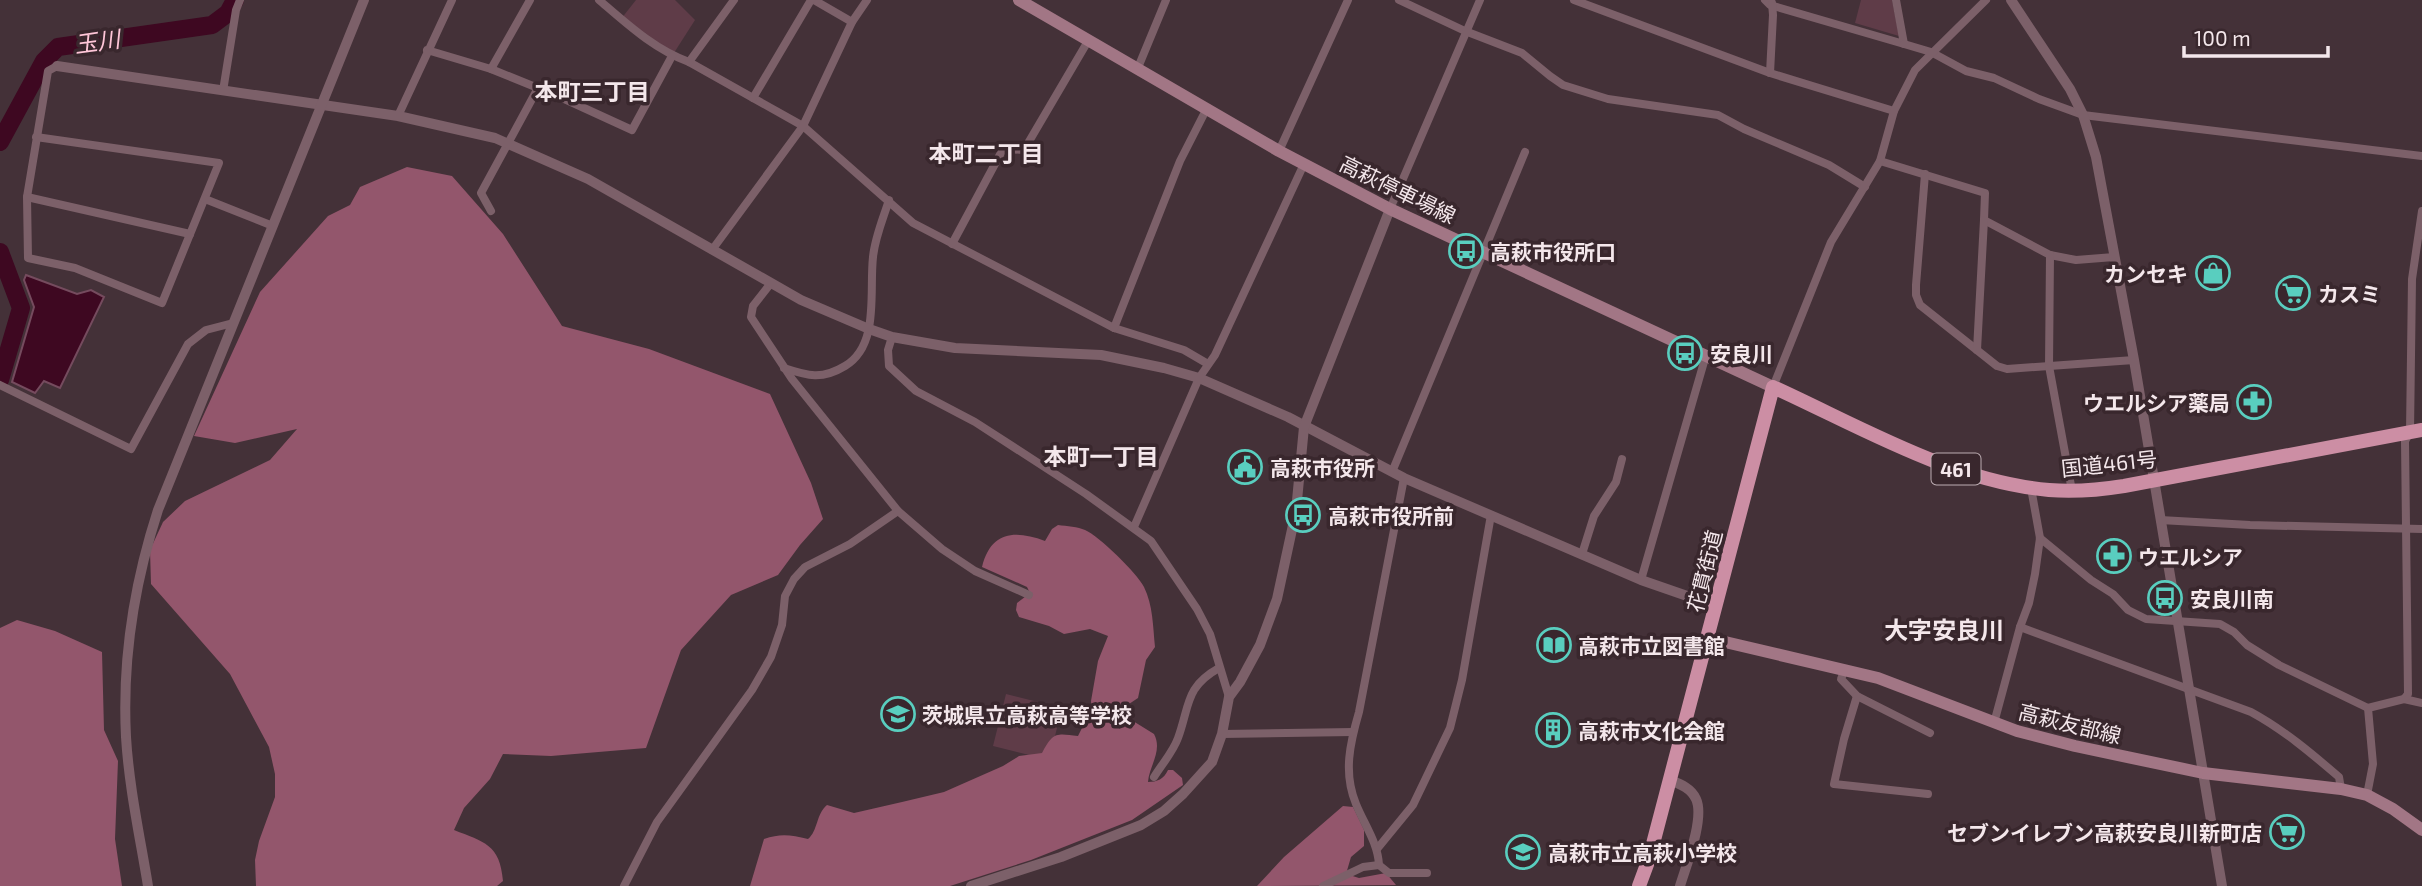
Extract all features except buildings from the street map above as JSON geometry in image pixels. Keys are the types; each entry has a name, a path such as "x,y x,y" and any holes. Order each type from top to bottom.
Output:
{"highway":[{"name":"国道461号","path":"1773,387 1942,464 1981,477 2031,488 2072,491 2154,481 2416,431"},
{"name":"花貫街道","path":"1639,886 1670,780 1773,387"}],"main road":[{"name":"高萩停車場線","path":"1019,0 1206,110 1390,209 1773,387"},
{"name":"高萩友部線","path":"1708,638 1845,669 1908,688 2026,734 2074,746 2203,774 2341,789 2367,795 2422,830"}],"street":[{"path":"223,91 240,0"},
{"path":"148,886 126,740 126,678 132,617 146,547 158,510 364,0"},
{"path":"398,116 452,0"},
{"path":"491,69 530,0"},
{"path":"599,0 630,27 671,56 689,62 803,125 913,223 1114,328 1184,350 1208,364"},
{"path":"689,62 734,0"},
{"path":"753,98 812,0 852,22"},
{"path":"712,250 803,125 852,22 867,0"},
{"path":"1137,70 1166,0"},
{"path":"1279,151 1348,0"},
{"path":"1399,0 1465,31 1522,53 1563,85 1608,99 1718,115 1829,165 1865,187"},
{"path":"971,886 1061,857 1118,835 1164,811 1212,762 1222,734 1229,697 1260,645 1277,599 1296,511 1304,427 1390,209 1480,0"},
{"path":"1574,0 1770,73 1894,111"},
{"path":"1896,0 1904,44"},
{"path":"1773,387 1831,242 1880,161 1894,111 1915,70 1986,0"},
{"path":"2011,0 2070,89 2083,115 2096,157 2134,360 2222,886"},
{"path":"1769,2 1773,15 1770,73"},
{"path":"1769,2 1931,52 1966,71 1994,78 2039,99 2083,115 2422,156"},
{"path":"953,244 1003,149 1024,150 1088,41"},
{"path":"427,50 491,69 632,130 671,56"},
{"path":"36,137 219,163 162,303 75,268 28,258 27,197 36,137 48,71 57,66 398,116 495,138 588,179 833,316 892,337 955,348 1068,351 1101,355 1199,378 1404,478 1641,580 1716,606"},
{"path":"491,211 481,193 538,88"},
{"path":"1114,328 1180,161 1206,110"},
{"path":"1392,472 1525,152"},
{"path":"1880,161 1985,193 1976,350"},
{"path":"1134,527 1199,378 1215,355 1304,164"},
{"path":"1926,174 1916,295 1920,305 1997,366 2007,369 2134,360"},
{"path":"27,197 190,234"},
{"path":"205,199 273,226"},
{"path":"784,368 806,376 830,375 849,363 862,348 869,329 876,239 889,200"},
{"path":"2404,699 2408,694 2409,684 2405,441 2416,431 2412,279 2422,211"},
{"path":"1984,220 2050,255 2076,260 2114,257"},
{"path":"2050,255 2049,366 2072,491"},
{"path":"771,283 753,306 751,317 784,368 898,511 942,549 975,571 1029,595"},
{"path":"0,385 131,449 188,344 206,330 233,323"},
{"path":"892,337 888,350 889,366 916,391 975,422 1134,527 1160,552 1210,634 1229,697"},
{"path":"1641,580 1706,355"},
{"path":"1582,554 1594,516 1616,482 1622,459"},
{"path":"1404,478 1353,732 1348,774 1355,803 1377,849 1379,864 1389,873 1427,873"},
{"path":"1994,723 2029,603 2040,538 2031,488"},
{"path":"624,886 657,822 745,699 771,657 782,625 785,596 794,579 805,568 850,544 898,511"},
{"path":"1377,849 1413,804 1451,728 1491,515"},
{"path":"2160,520 2422,530"},
{"path":"2040,538 2091,580 2113,594 2135,615 2146,619 2220,624 2279,665 2368,708 2404,699 2422,703"},
{"path":"2020,627 2251,712 2279,728 2339,777 2341,789"},
{"path":"1154,776 1177,741 1193,688 1203,677 1219,668"},
{"path":"1845,669 1841,679 1857,696 1930,733"},
{"path":"1857,696 1844,739 1835,784 1928,794"},
{"path":"2367,795 2373,764 2368,708"},
{"path":"1222,734 1353,732"},
{"path":"1670,780 1691,791 1698,807 1696,828 1680,886"},
{"path":"1322,886 1363,867 1379,864"}],"shaded area":[{"path":"636,0 675,0 695,20 672,56 621,19"},
{"path":"1861,0 1892,0 1899,36 1855,23"},
{"path":"407,167 452,176 503,234 562,326 649,349 770,394 811,483 823,519 778,575 731,595 681,650 646,748 551,756 503,754 490,779 464,808 454,830 482,842 494,852 503,881 497,886 256,886 255,860 259,841 275,797 275,774 269,747 230,674 151,584 150,550 163,522 185,501 270,460 297,429 235,443 194,436 260,292 328,216 350,205 360,187"},
{"path":"26,275 77,294 91,290 104,297 60,388 44,381 35,393 12,382 34,307 24,280"},
{"path":"1058,525 1079,528 1091,534 1126,564 1144,587 1151,609 1155,647 1146,660 1138,698 1126,706 1125,716 1154,734 1157,746 1148,782 1160,779 1168,770 1173,770 1182,778 1183,785 1132,820 1031,860 950,886 750,886 764,839 786,835 808,839 827,805 854,813 944,792 1019,756 1042,753 1056,735 1078,736 1092,714 1091,701 1098,661 1108,636 1090,629 1064,634 1049,626 1019,617 1017,603 1030,593 1027,587 982,567 991,546 998,540 1006,536 1024,535 1045,541 1052,529"},
{"path":"17,620 55,631 102,652 104,730 118,761 115,839 122,886 0,886 0,628"},
{"path":"1006,694 1062,708 1049,760 993,746"},
{"path":"1343,806 1353,807 1364,830 1364,846 1351,857 1346,874 1359,878 1386,873 1396,885 1257,886 1284,857"}],"waterway":[{"name":"玉川","path":"0,142 44,61 58,47 212,25 228,13 235,0"},
{"name":"玉川","path":"0,252 21,308 0,380"}],"place":[{"name":"高萩市役所口","path":"1466,251"},
{"name":"カンセキ","path":"2213,273"},
{"name":"カスミ","path":"2293,293"},
{"name":"安良川","path":"1685,353"},
{"name":"ウエルシア薬局","path":"2254,402"},
{"name":"高萩市役所","path":"1245,467"},
{"name":"高萩市役所前","path":"1303,515"},
{"name":"ウエルシア","path":"2114,556"},
{"name":"安良川南","path":"2165,598"},
{"name":"高萩市立図書館","path":"1554,645"},
{"name":"茨城県立高萩高等学校","path":"898,714"},
{"name":"高萩市文化会館","path":"1553,730"},
{"name":"セブンイレブン高萩安良川新町店","path":"2287,832"},
{"name":"高萩市立高萩小学校","path":"1523,852"}],"district":[{"name":"本町三丁目","path":"592,91"},
{"name":"本町二丁目","path":"986,153"},
{"name":"本町一丁目","path":"1101,456"},
{"name":"大字安良川","path":"1944,629"}]}
